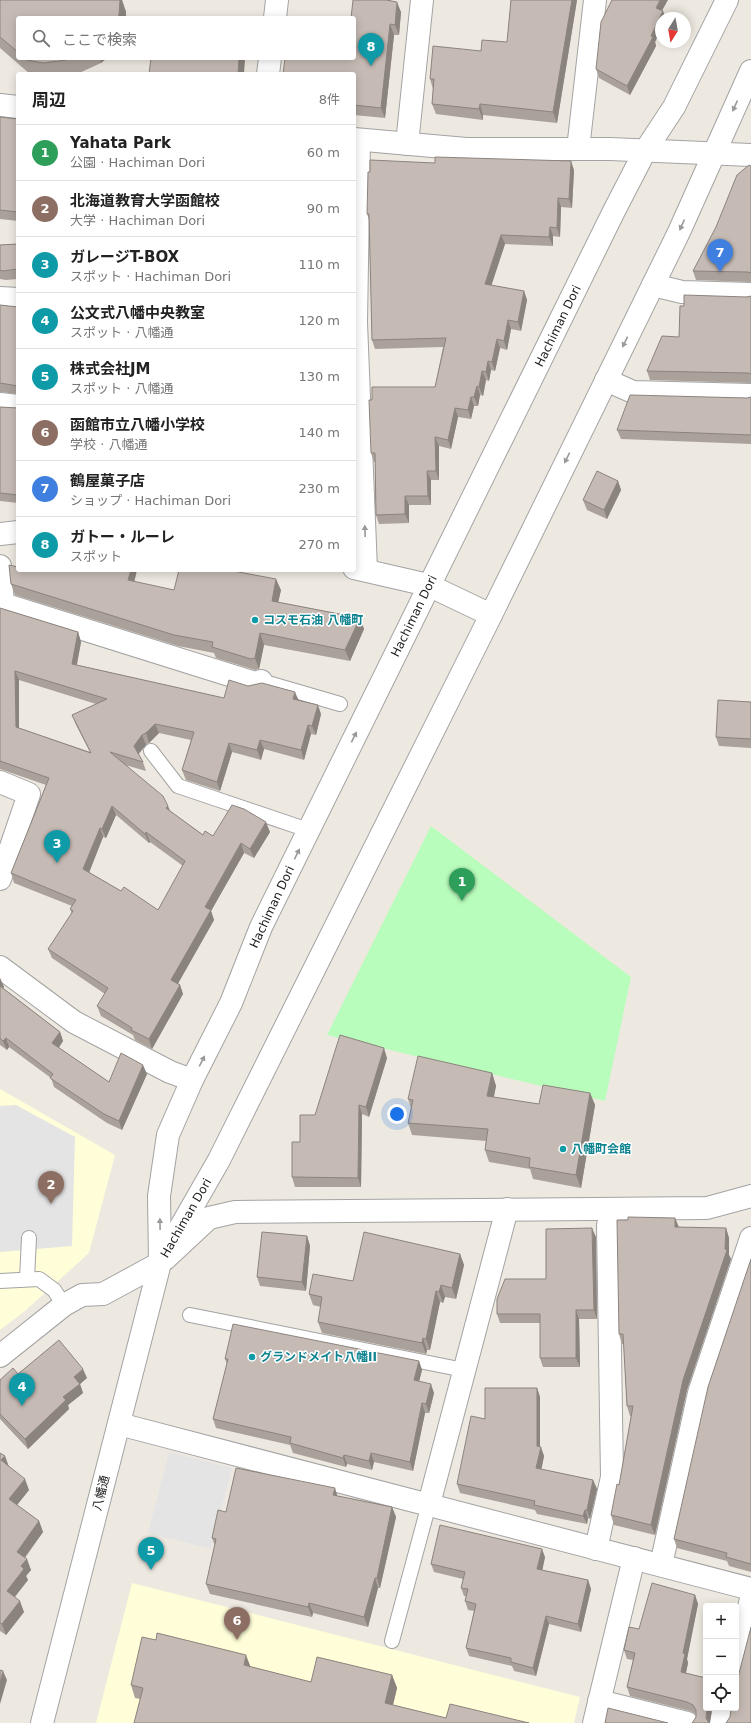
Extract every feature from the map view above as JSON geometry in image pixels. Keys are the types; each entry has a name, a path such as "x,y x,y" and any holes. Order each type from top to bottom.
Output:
{"street":[{"path":"275,16 277,0"},
{"path":"407,144 422,0"},
{"path":"578,149 595,0"},
{"name":"Hachiman Dori","path":"160,1264 159,1196 168,1135 192,1080 231,1003 261,927 428,585 645,151 674,107 727,0"},
{"path":"268,72 270,60"},
{"name":"Hachiman Dori","path":"160,1264 219,1160 491,614 679,232 751,71"},
{"path":"0,105 16,107"},
{"path":"356,140 466,149 578,149 751,155"},
{"path":"653,285 682,292 751,294"},
{"path":"0,298 16,299"},
{"path":"356,372 360,569 428,585 491,614"},
{"path":"606,380 633,392 751,395"},
{"path":"0,404 16,406"},
{"path":"0,534 16,532"},
{"path":"0,566 3,604 255,683 261,681"},
{"path":"0,782 29,794 0,879"},
{"path":"0,967 74,1022 170,1072 192,1080"},
{"path":"0,1356 64,1305 82,1295 103,1294 160,1264 209,1218 235,1212 707,1208 750,1203"},
{"path":"429,1504 507,1209"},
{"path":"596,1548 612,1477 608,1225"},
{"path":"661,1565 699,1393 751,1238"},
{"name":"八幡通","path":"42,1723 160,1264"},
{"path":"119,1424 751,1589"},
{"path":"594,1723 634,1558"},
{"path":"739,1649 751,1599"},
{"path":"599,1701 687,1723"},
{"path":"721,1723 723,1711"}],"lane":[{"path":"261,681 340,704"},
{"path":"151,751 178,786 308,830"},
{"path":"27,1279 29,1238"},
{"path":"0,1281 39,1279 54,1290 64,1305"},
{"path":"190,1315 464,1370"},
{"path":"392,1641 429,1504"}],"shaded area":[{"path":"0,1089 115,1155 89,1253 25,1311 0,1330"},
{"path":"16,1105 75,1137 72,1246 0,1252 0,1106"},
{"path":"169,1452 232,1468 211,1549 148,1533"},
{"path":"132,1583 580,1697 574,1723 96,1723"}],"green space":[{"path":"431,826 631,977 605,1101 327,1035"}],"building":[{"path":"0,0 120,0 118,16 16,16 16,50 0,37"},
{"path":"353,0 386,0 397,2 395,25 390,24 381,108 356,105 356,72 283,72 285,60 356,60 356,16 351,16"},
{"path":"511,0 572,0 553,112 480,104 479,109 432,104 434,79 430,79 433,46 481,51 482,40 507,42"},
{"path":"612,0 660,0 656,8 663,11 655,12 655,28 651,36 653,37 627,86 596,69 601,22"},
{"path":"27,60 66,60 43,63"},
{"path":"151,60 239,60 238,72 149,72"},
{"path":"0,117 16,119 16,212 0,210"},
{"path":"435,157 571,161 569,199 558,198 557,228 550,227 549,237 501,235 485,284 524,291 518,322 508,320 504,341 497,339 492,362 488,361 486,372 482,371 479,387 477,386 474,397 471,397 468,410 455,408 448,440 435,437 436,471 427,471 428,496 405,496 405,514 376,515 375,453 371,453 369,400 372,400 372,387 435,387 446,338 372,340 369,214 367,214 368,172 370,172 370,160 435,163"},
{"path":"749,165 751,166 751,273 693,271 716,227 737,175"},
{"path":"16,244 16,269 0,270 0,245"},
{"path":"684,295 751,296 751,374 647,371 662,336 679,337 680,306 684,306"},
{"path":"0,305 16,307 16,386 0,383"},
{"path":"630,395 751,397 751,435 617,430"},
{"path":"0,407 16,408 16,495 0,493"},
{"path":"597,471 618,481 604,510 583,500"},
{"path":"9,565 16,567 16,572 130,572 128,580 174,590 178,572 239,572 276,579 272,601 360,618 345,650 260,633 255,658 251,659 212,647 213,642 174,635 11,584"},
{"path":"0,608 78,632 72,664 224,698 229,680 248,686 262,683 295,692 293,699 318,705 312,726 308,725 301,750 260,740 257,750 229,743 217,782 182,770 194,732 155,724 142,735 134,746 143,762 110,752 163,796 168,806 166,808 203,835 205,831 213,836 232,805 244,809 266,822 250,849 241,843 205,907 211,910 171,980 180,985 149,1039 131,1030 132,1028 97,1006 108,988 48,949 73,911 70,909 76,900 11,873 49,778 0,761","holes":["15,671 107,699 72,715 91,753 16,727","112,806 145,834 146,832 185,861 158,910 124,887 121,891 83,869 100,828 102,829"]},
{"path":"718,700 751,702 751,739 716,737"},
{"path":"0,986 60,1032 52,1043 109,1082 121,1053 143,1065 119,1121 104,1114 50,1078 53,1074 6,1038 3,1041 0,1038"},
{"path":"340,1035 384,1048 366,1107 359,1105 358,1178 292,1177 292,1142 300,1142 300,1115 315,1115"},
{"path":"418,1056 492,1073 487,1096 539,1104 543,1085 590,1093 576,1175 529,1167 530,1158 485,1150 488,1129 408,1123 413,1100 408,1099"},
{"path":"628,1217 675,1218 675,1227 726,1228 725,1249 727,1250 683,1380 651,1525 611,1515 617,1484 619,1485 633,1406 627,1406 623,1334 619,1334 617,1220 628,1220"},
{"path":"592,1228 594,1310 576,1310 576,1358 540,1358 540,1314 497,1314 497,1299 505,1279 546,1279 546,1229"},
{"path":"262,1232 307,1236 302,1282 257,1277"},
{"path":"364,1232 460,1254 452,1288 441,1285 439,1292 436,1291 426,1339 423,1338 422,1343 318,1322 322,1297 309,1294 313,1274 353,1281"},
{"path":"751,1259 751,1564 726,1557 727,1553 674,1539 708,1387"},
{"path":"233,1324 419,1361 414,1380 431,1384 426,1404 422,1403 410,1462 371,1453 369,1461 344,1455 343,1458 290,1443 291,1437 213,1419 228,1359 225,1359"},
{"path":"59,1340 83,1369 74,1377 80,1384 63,1397 66,1400 25,1439 0,1414 0,1380 13,1368 18,1374"},
{"path":"485,1388 537,1388 537,1446 541,1447 536,1468 593,1480 587,1510 585,1510 583,1516 534,1505 535,1501 457,1484 471,1416 485,1419"},
{"path":"0,1453 5,1456 1,1460 25,1479 9,1499 39,1521 17,1552 27,1559 21,1566 24,1569 7,1591 20,1601 2,1624 0,1623"},
{"path":"236,1468 335,1488 333,1495 392,1507 377,1578 375,1578 364,1617 309,1603 308,1607 206,1584 216,1539 212,1538 218,1510 226,1512"},
{"path":"440,1525 542,1549 537,1569 588,1580 578,1624 546,1616 533,1668 511,1662 511,1658 466,1648 476,1604 465,1601 468,1589 461,1588 465,1572 431,1564"},
{"path":"652,1583 695,1595 683,1653 685,1654 681,1672 703,1677 703,1711 707,1711 706,1718 709,1723 692,1723 696,1717 696,1710 693,1705 687,1702 627,1687 635,1653 624,1650 629,1627 639,1629"},
{"path":"751,1627 751,1723 726,1723 730,1717 731,1711 739,1711 739,1673"},
{"path":"157,1633 246,1655 244,1665 311,1682 317,1657 392,1675 385,1703 446,1718 450,1704 529,1723 134,1723 143,1688 131,1685 142,1637 156,1640"},
{"path":"0,1670 3,1671 0,1683"},
{"path":"608,1708 668,1723 605,1723"}],"place":[{"name":"ガトー・ルーレ","path":"371,66"},
{"name":"鶴屋菓子店","path":"720,272"},
{"name":"コスモ石油 八幡町","path":"255,620"},
{"name":"ガレージT-BOX","path":"57,863"},
{"name":"Yahata Park","path":"462,901"},
{"name":"八幡町会館","path":"563,1149"},
{"name":"北海道教育大学函館校","path":"51,1204"},
{"name":"グランドメイト八幡II","path":"252,1357"},
{"name":"公文式八幡中央教室","path":"22,1406"},
{"name":"株式会社JM","path":"151,1570"},
{"name":"函館市立八幡小学校","path":"237,1640"}]}
